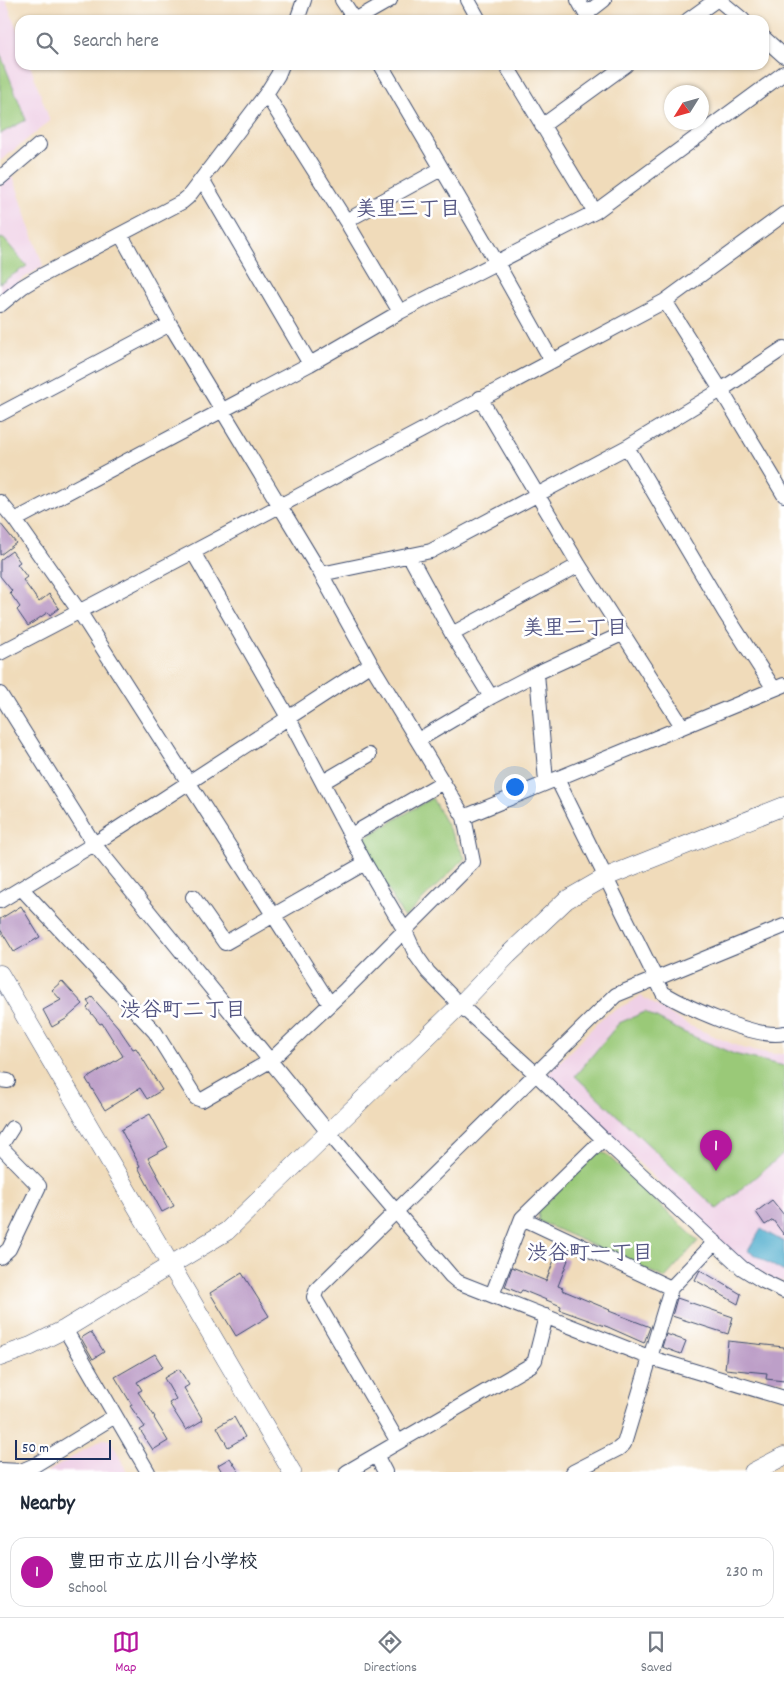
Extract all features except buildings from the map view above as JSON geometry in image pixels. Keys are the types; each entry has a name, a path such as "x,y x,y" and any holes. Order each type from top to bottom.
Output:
{"street":[{"path":"299,15 304,0"},
{"path":"342,0 352,15"},
{"path":"364,15 390,0"},
{"path":"468,0 476,15"},
{"path":"578,0 587,15"},
{"path":"590,15 604,0"},
{"path":"696,15 718,0 737,15"},
{"path":"769,42 784,56"},
{"path":"0,305 30,283 182,202 202,179 266,94 280,70"},
{"path":"384,70 552,361"},
{"path":"509,70 595,212"},
{"path":"542,126 617,70"},
{"path":"15,520 310,364 400,312 595,212 784,73"},
{"path":"266,94 346,221 400,312"},
{"path":"0,178 39,145"},
{"path":"346,221 441,170"},
{"path":"202,179 310,364"},
{"path":"0,653 665,301 784,214"},
{"path":"22,889 155,1032 196,1098 202,1100 270,1061 405,931 473,862 464,817 371,664 320,574 170,324 121,235"},
{"path":"665,301 784,495"},
{"path":"0,414 170,324"},
{"path":"320,574 431,551 627,447 721,390 784,348"},
{"path":"480,398 579,565 682,726"},
{"path":"464,817 779,687 725,613 627,447"},
{"path":"0,502 15,520 79,611 190,782 330,1004"},
{"path":"193,552 289,719 365,863 405,931 416,955 428,972 460,1005 742,1268 784,1291"},
{"path":"409,555 452,634 491,697"},
{"path":"452,634 579,565"},
{"path":"418,740 491,697 537,673 622,634"},
{"path":"0,901 94,844 371,664"},
{"path":"537,673 551,780 606,877 663,993 678,1002 739,1026 775,1035 784,1033"},
{"path":"0,694 94,844 328,1132 451,1276 458,1282 651,1358 784,1398"},
{"path":"322,782 370,755"},
{"path":"351,835 443,782"},
{"path":"0,1357 31,1346 65,1329 227,1231 460,1005 508,954 566,900 606,877 784,806"},
{"path":"193,896 225,943 365,863"},
{"path":"398,1442 314,1297 317,1289 611,999 656,978 784,926"},
{"path":"0,974 292,1472"},
{"path":"0,1257 8,1249 39,1186 0,1147 12,1128"},
{"path":"492,1295 522,1218 603,1139"},
{"path":"522,1218 671,1288"},
{"path":"573,1472 624,1444 671,1288 715,1242"},
{"path":"347,1472 531,1365 535,1360 546,1316"},
{"path":"65,1329 148,1472"},
{"path":"0,1470 21,1471 115,1416"},
{"path":"376,1455 385,1472"},
{"path":"753,1472 784,1456"}],"shaded area":[{"path":"0,0 6,0 15,24 15,70 32,70 50,121 0,161"},
{"path":"13,176 43,266 21,280 0,297 0,186"},
{"path":"641,996 688,1025 742,1048 773,1054 784,1054 784,1282 772,1279 737,1257 547,1075 603,1017"},
{"path":"103,1439 111,1440 127,1472 47,1472"}],"green space":[{"path":"0,53 26,120 0,134"},
{"path":"0,238 4,239 27,266 0,283"},
{"path":"432,798 465,858 404,918 361,840"},
{"path":"645,1012 683,1032 734,1054 784,1066 784,1153 717,1209 575,1076 619,1023"},
{"path":"599,1152 606,1154 698,1241 665,1278 539,1221 538,1211"}],"water":[{"path":"761,1229 784,1242 784,1272 748,1251"}],"place":[{"name":"豊田市立広川台小学校","path":"716,1171"}],"district":[{"name":"美里三丁目","path":"408,211"},
{"name":"美里二丁目","path":"575,630"},
{"name":"渋谷町二丁目","path":"183,1012"},
{"name":"渋谷町一丁目","path":"590,1255"}]}
